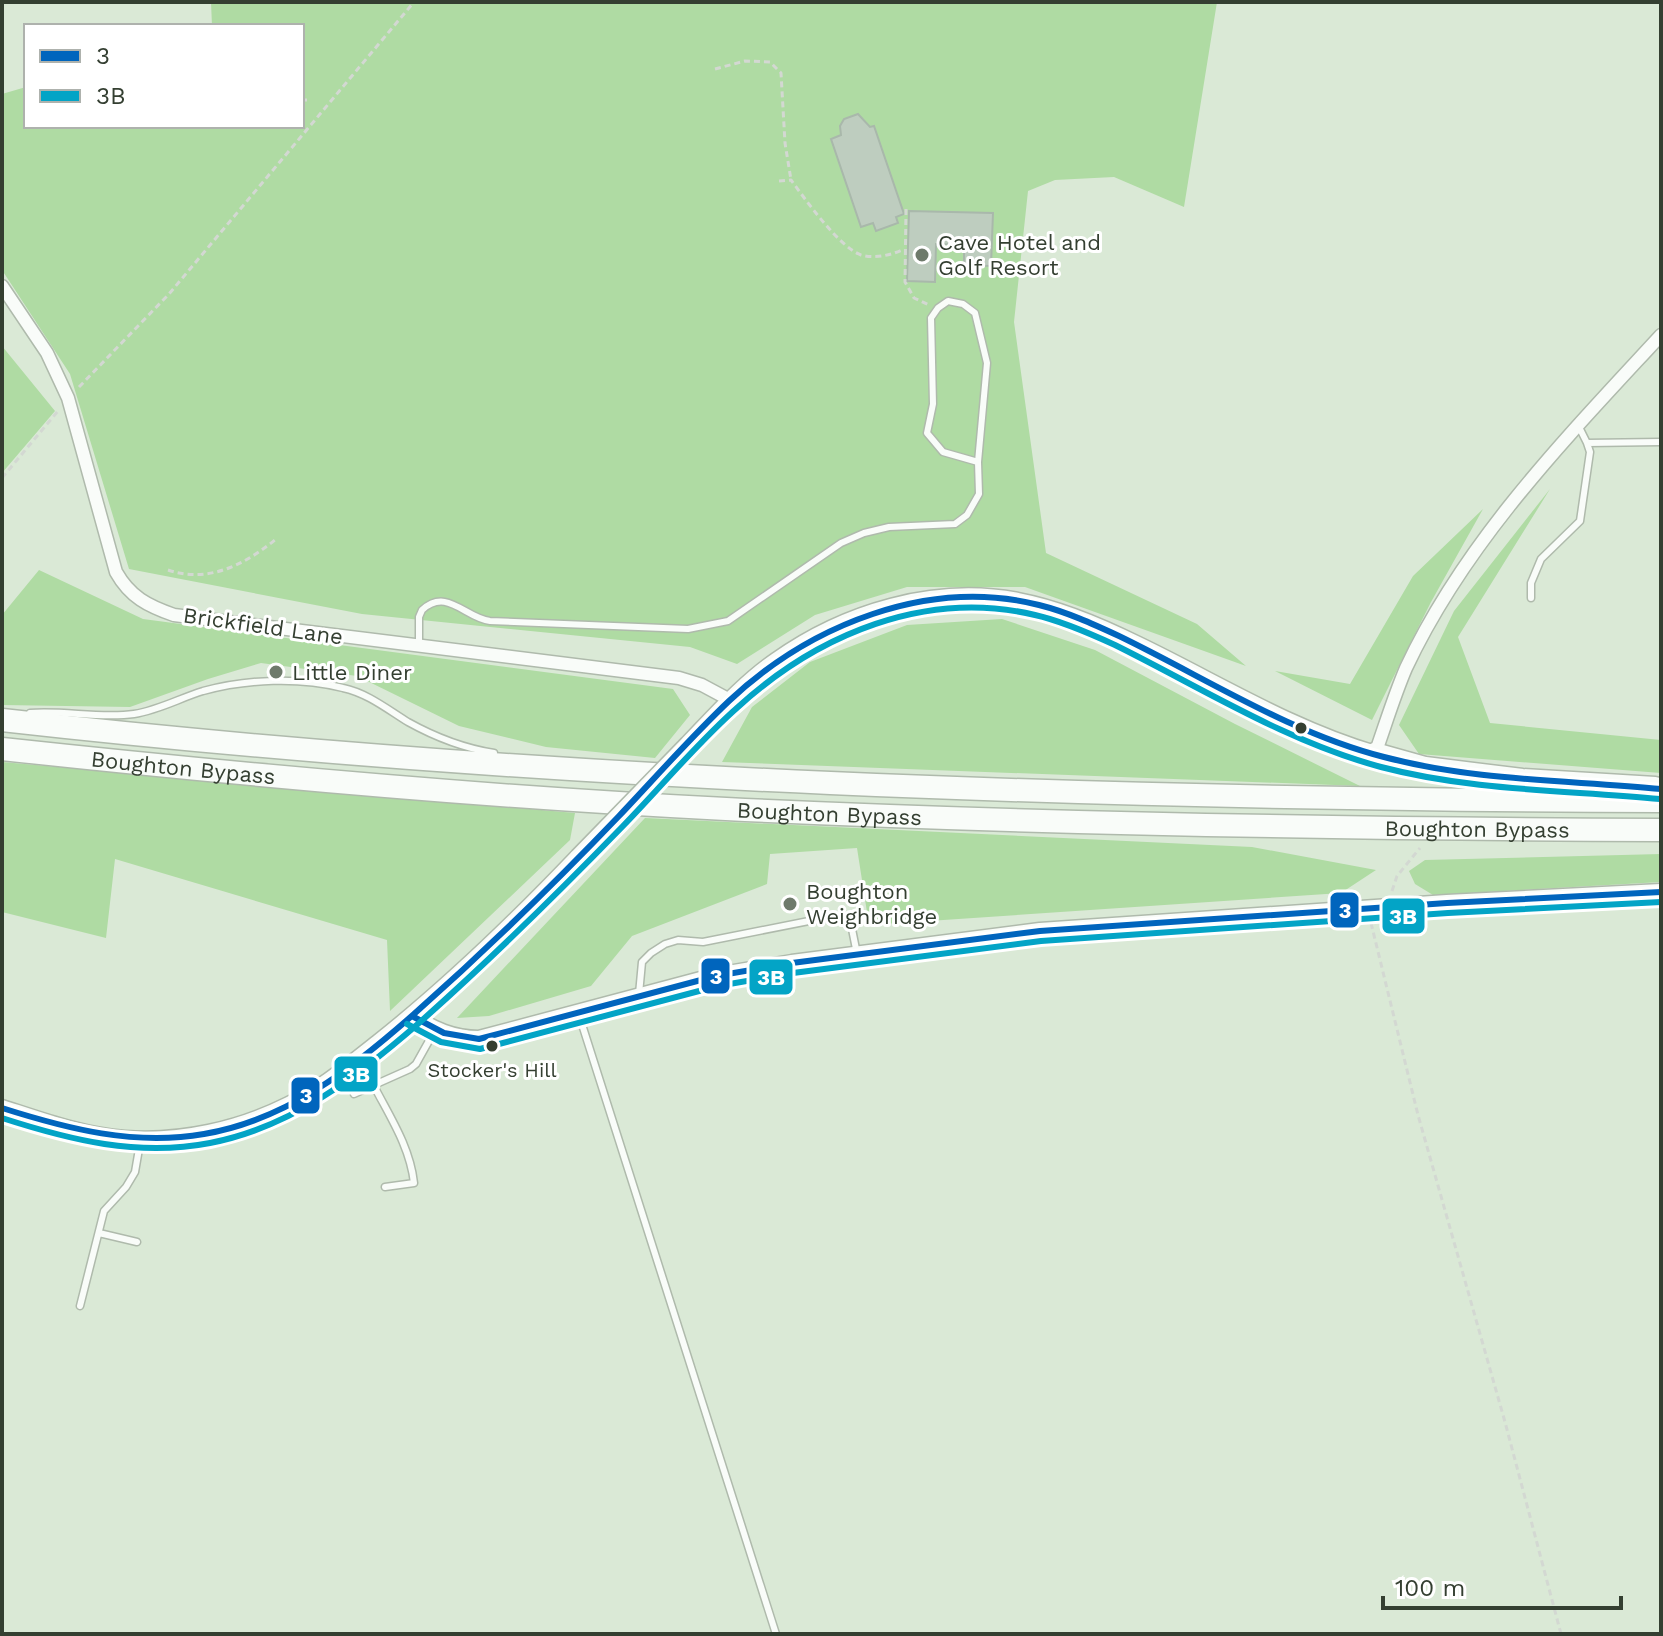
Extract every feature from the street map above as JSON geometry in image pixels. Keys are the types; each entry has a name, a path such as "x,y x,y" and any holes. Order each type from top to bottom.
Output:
{"highway":[{"name":"Boughton Bypass","path":"2,717 274,748 594,772 832,785 1396,800 1661,801"},
{"name":"Boughton Bypass","path":"2,749 370,785 770,811 1307,828 1661,830"},
{"path":"1375,754 1425,768 1522,780 1661,789"}],"street":[{"name":"Brickfield Lane","path":"2,286 47,353 68,398 116,572 123,584 142,602 174,615 679,678 702,685 730,700"},
{"path":"2,1108 92,1134 140,1139 219,1131 286,1107 326,1083 412,1016 524,913 730,700 776,661 820,633 900,605 930,599 977,597 1017,600 1084,620 1139,645 1276,717 1375,754 1406,669 1442,602 1508,506 1661,335"},
{"path":"412,1016 435,1030 461,1038 479,1039 716,976 1040,931 1388,906 1661,892"}],"lane":[{"path":"419,647 419,617 422,610 440,601 455,604 478,619 490,621 703,628 721,623 841,543 864,533 889,527 955,524 967,515 979,494 978,462 987,363 975,313 963,304 948,301 931,318 933,404 927,433 943,452 978,462"},
{"path":"1531,598 1531,583 1541,559 1580,521 1590,452 1578,425"},
{"path":"1587,443 1661,442"},
{"path":"2,717 47,711 131,715 236,684 267,681 343,687 458,745 594,772"},
{"path":"639,996 642,962 651,953 678,940 703,942 829,917 843,917 851,924 857,954"},
{"path":"578,1012 776,1634"},
{"path":"354,1094 414,1066 435,1030"},
{"path":"374,1086 407,1150 414,1183 385,1187"},
{"path":"80,1306 104,1211 135,1172 140,1139"},
{"path":"99,1233 137,1242"}],"path":[{"path":"2,478 68,398 169,294 414,2"},
{"path":"715,69 745,61 770,62 781,73 785,143 791,180 836,236 860,255 890,256 904,249"},
{"path":"779,181 791,180"},
{"path":"906,209 905,282 914,298 938,308"},
{"path":"168,570 214,574 252,559 276,539"},
{"path":"1422,846 1397,876 1388,906 1371,924 1418,1115 1561,1634"}],"green space":[{"path":"211,2 1217,2 1184,207 1114,177 1055,180 1028,191 1014,322 1046,553 1197,624 1246,666 1025,587 907,587 815,615 737,664 690,647 362,614 129,569 70,374 2,270 2,94 24,88 24,128 304,128 304,24 212,24"},
{"path":"2,346 55,411 2,473"},
{"path":"1550,489 1458,637 1490,723 1661,740 1661,773 1419,754 1399,725 1454,611"},
{"path":"1483,509 1431,602 1372,720 1275,671 1350,684 1413,576"},
{"path":"39,570 143,619 673,689 690,715 655,758 546,747 459,726 357,676 261,663 130,707 2,705 2,615"},
{"path":"1002,619 1095,650 1360,786 722,762 752,707 810,662 907,625"},
{"path":"2,762 575,813 570,840 390,1011 387,940 115,859 106,938 2,912"},
{"path":"645,818 1252,847 1376,870 1341,893 869,925 857,848 770,854 767,884 632,936 591,986 489,1016 457,1018"},
{"path":"1661,854 1661,882 1433,895 1415,884 1409,871 1425,860"}],"building":[{"path":"858,114 870,127 874,126 904,214 896,217 898,223 876,231 873,223 861,227 831,139 841,135 840,126 844,119"},
{"name":"Cave Hotel and Golf Resort","path":"909,211 993,213 991,266 964,265 964,245 936,244 935,282 907,281"}],"transit line":[{"name":"3","path":"2,1108 76,1129 152,1138 204,1134 234,1127 291,1104 367,1054 493,942 715,715 761,674 833,630 913,603 955,598 997,598 1060,611 1119,636 1315,734 1384,757 1452,771 1661,789"},
{"name":"3B","path":"2,1118 104,1144 157,1148 210,1143 269,1125 296,1112 372,1062 419,1023 573,877 708,735 769,681 838,639 914,613 954,608 994,608 1055,621 1115,645 1278,729 1381,767 1450,781 1660,799"},
{"name":"3","path":"412,1016 444,1033 479,1039 716,976 792,963 1040,931 1447,903 1661,892"},
{"name":"3B","path":"407,1024 441,1042 480,1049 718,986 793,973 1041,941 1661,902"}],"place":[{"name":"Cave Hotel and Golf Resort","path":"922,255"},
{"name":"Little Diner","path":"276,672"},
{"name":"Boughton Weighbridge","path":"790,904"},
{"name":"Stocker's Hill","path":"492,1046"}]}
